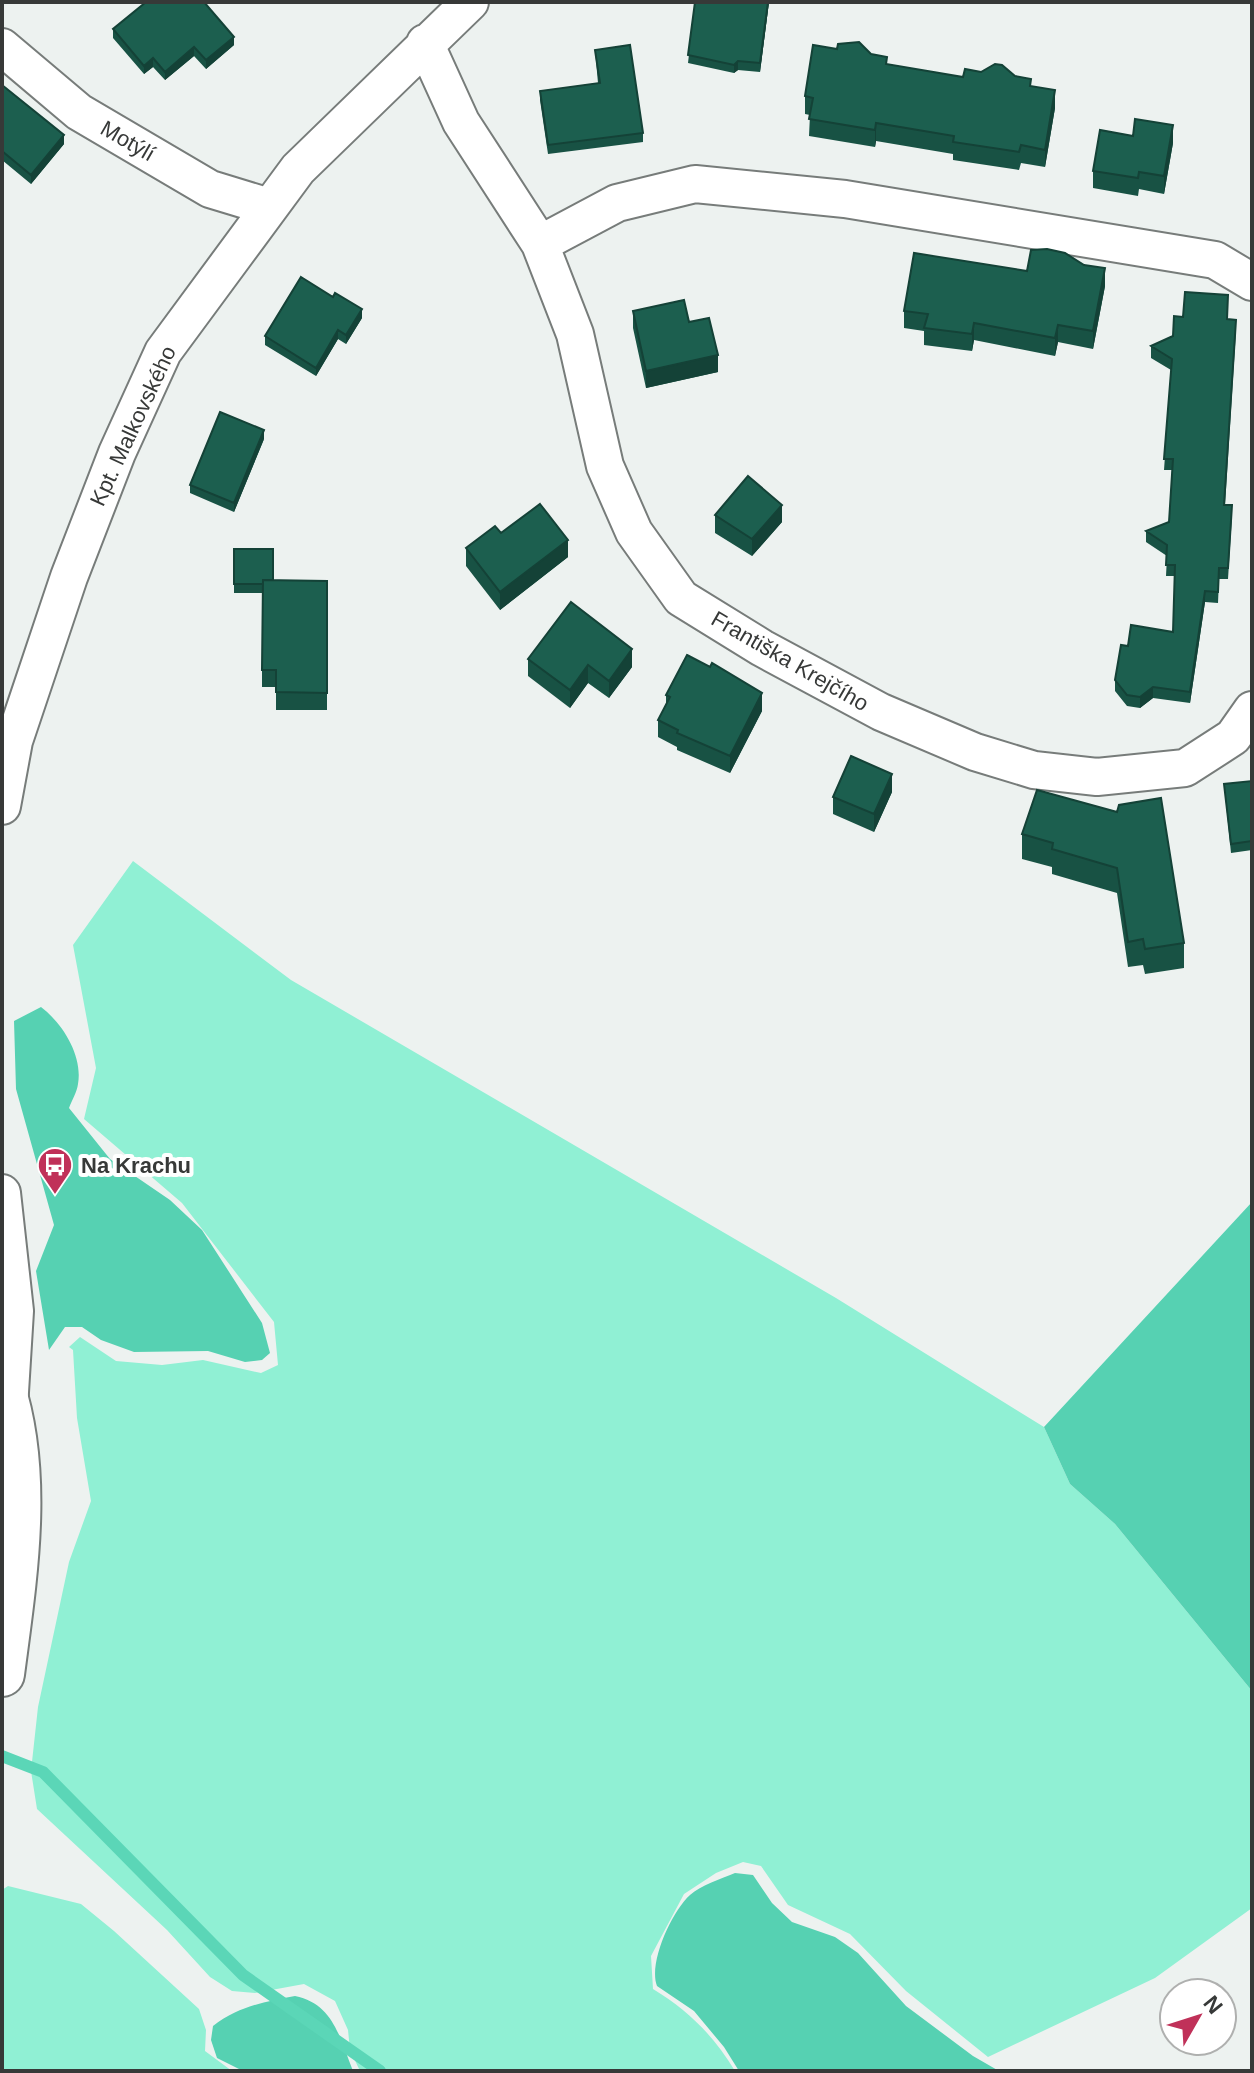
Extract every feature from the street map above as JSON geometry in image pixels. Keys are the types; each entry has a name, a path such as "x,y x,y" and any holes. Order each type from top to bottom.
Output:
{"street":[{"name":"Kpt. Malkovského","path":"2,806 14,741 69,577 117,453 163,352 298,169 470,2"},
{"name":"Františka Krejčího","path":"425,43 461,122 540,244 575,334 605,466 634,532 681,598 762,648 881,712 975,752 1034,770 1097,777 1185,768 1233,737 1252,710"},
{"name":"Motýlí","path":"2,47 79,112 210,189 269,207"},
{"path":"540,244 617,203 695,184 845,199 1215,260 1252,282"},
{"path":"2,1193 15,1311 6,1397 16,1470 16,1567 2,1674"}],"green space":[{"path":"133,861 291,980 836,1298 1044,1427 1070,1484 1115,1524 1252,1691 1252,1908 1155,1978 988,2057 906,1991 850,1934 788,1905 761,1866 743,1862 716,1873 684,1894 651,1956 653,1989 699,2025 735,2071 360,2071 350,2050 348,2030 335,2001 304,1984 255,1993 232,1991 210,1977 167,1930 37,1809 31,1771 38,1707 69,1562 91,1501 77,1418 73,1350 69,1347 80,1337 116,1361 162,1365 203,1360 261,1373 278,1365 274,1322 182,1203 84,1119 96,1068 73,945"},
{"path":"41,1007 63,1031 74,1051 79,1073 76,1093 69,1108 110,1159 170,1200 202,1230 262,1323 270,1353 262,1360 245,1362 208,1351 134,1352 101,1340 82,1327 65,1327 49,1350 36,1271 54,1225 16,1089 14,1021"},
{"path":"1252,1202 1252,1691 1115,1524 1070,1484 1044,1427"},
{"path":"735,1873 753,1875 772,1903 792,1922 835,1937 858,1953 906,2006 973,2056 999,2071 739,2071 694,2011 657,1986 655,1976 663,1938 683,1903 700,1888"},
{"path":"8,1886 81,1904 114,1931 199,2009 206,2030 205,2051 232,2071 2,2071 2,1890"},
{"path":"295,1996 319,2007 334,2024 353,2071 243,2071 217,2058 211,2040 213,2026 242,2009"}],"building":[{"path":"146,2 204,2 234,37 206,60 194,47 165,72 153,58 144,66 113,29"},
{"path":"695,2 768,2 760,63 738,61 734,65 688,55"},
{"path":"859,42 871,54 887,57 886,64 963,77 965,69 981,72 995,64 1002,65 1015,76 1031,79 1030,86 1055,90 1045,150 1021,145 1019,152 953,142 954,136 876,123 875,130 809,119 813,98 805,96 813,45 837,49 838,44"},
{"path":"630,45 643,133 548,145 540,91 600,83 595,50"},
{"path":"2,85 64,135 31,175 2,151"},
{"path":"1135,119 1173,125 1164,176 1139,172 1138,178 1093,171 1100,130 1133,136"},
{"path":"1047,249 1065,253 1084,265 1105,268 1093,331 1058,325 1055,338 974,323 972,334 924,328 928,314 904,311 914,253 1027,271 1031,250"},
{"path":"301,277 333,297 335,293 362,309 346,335 338,330 316,368 265,336"},
{"path":"1185,292 1228,295 1227,319 1236,320 1224,505 1232,505 1228,568 1219,568 1218,592 1205,591 1190,692 1153,687 1140,697 1127,695 1115,680 1121,645 1128,646 1131,625 1173,632 1175,565 1166,565 1167,545 1146,531 1169,522 1173,459 1164,459 1172,359 1151,346 1173,336 1174,316 1183,317"},
{"path":"684,300 689,322 709,318 718,355 646,371 633,311"},
{"path":"220,412 264,430 234,503 190,485"},
{"path":"748,476 782,505 752,539 715,515"},
{"path":"540,504 568,540 500,592 466,548 495,526 501,533"},
{"path":"234,549 273,549 273,580 263,580 263,584 234,584"},
{"path":"263,580 327,581 327,693 276,692 276,670 262,670"},
{"path":"571,602 632,649 609,681 588,665 570,690 528,659"},
{"path":"687,655 710,667 712,663 762,693 730,756 677,733 678,730 658,720 670,697 666,695"},
{"path":"851,756 892,774 874,814 833,797"},
{"path":"1252,781 1252,841 1231,844 1224,784"},
{"path":"1037,790 1117,812 1119,805 1161,798 1184,943 1145,949 1143,939 1128,942 1117,868 1052,849 1053,843 1022,834"}],"waterway":[{"path":"2,1756 43,1772 243,1975 380,2071"}],"place":[{"name":"Na Krachu","path":"55,1196"}]}
